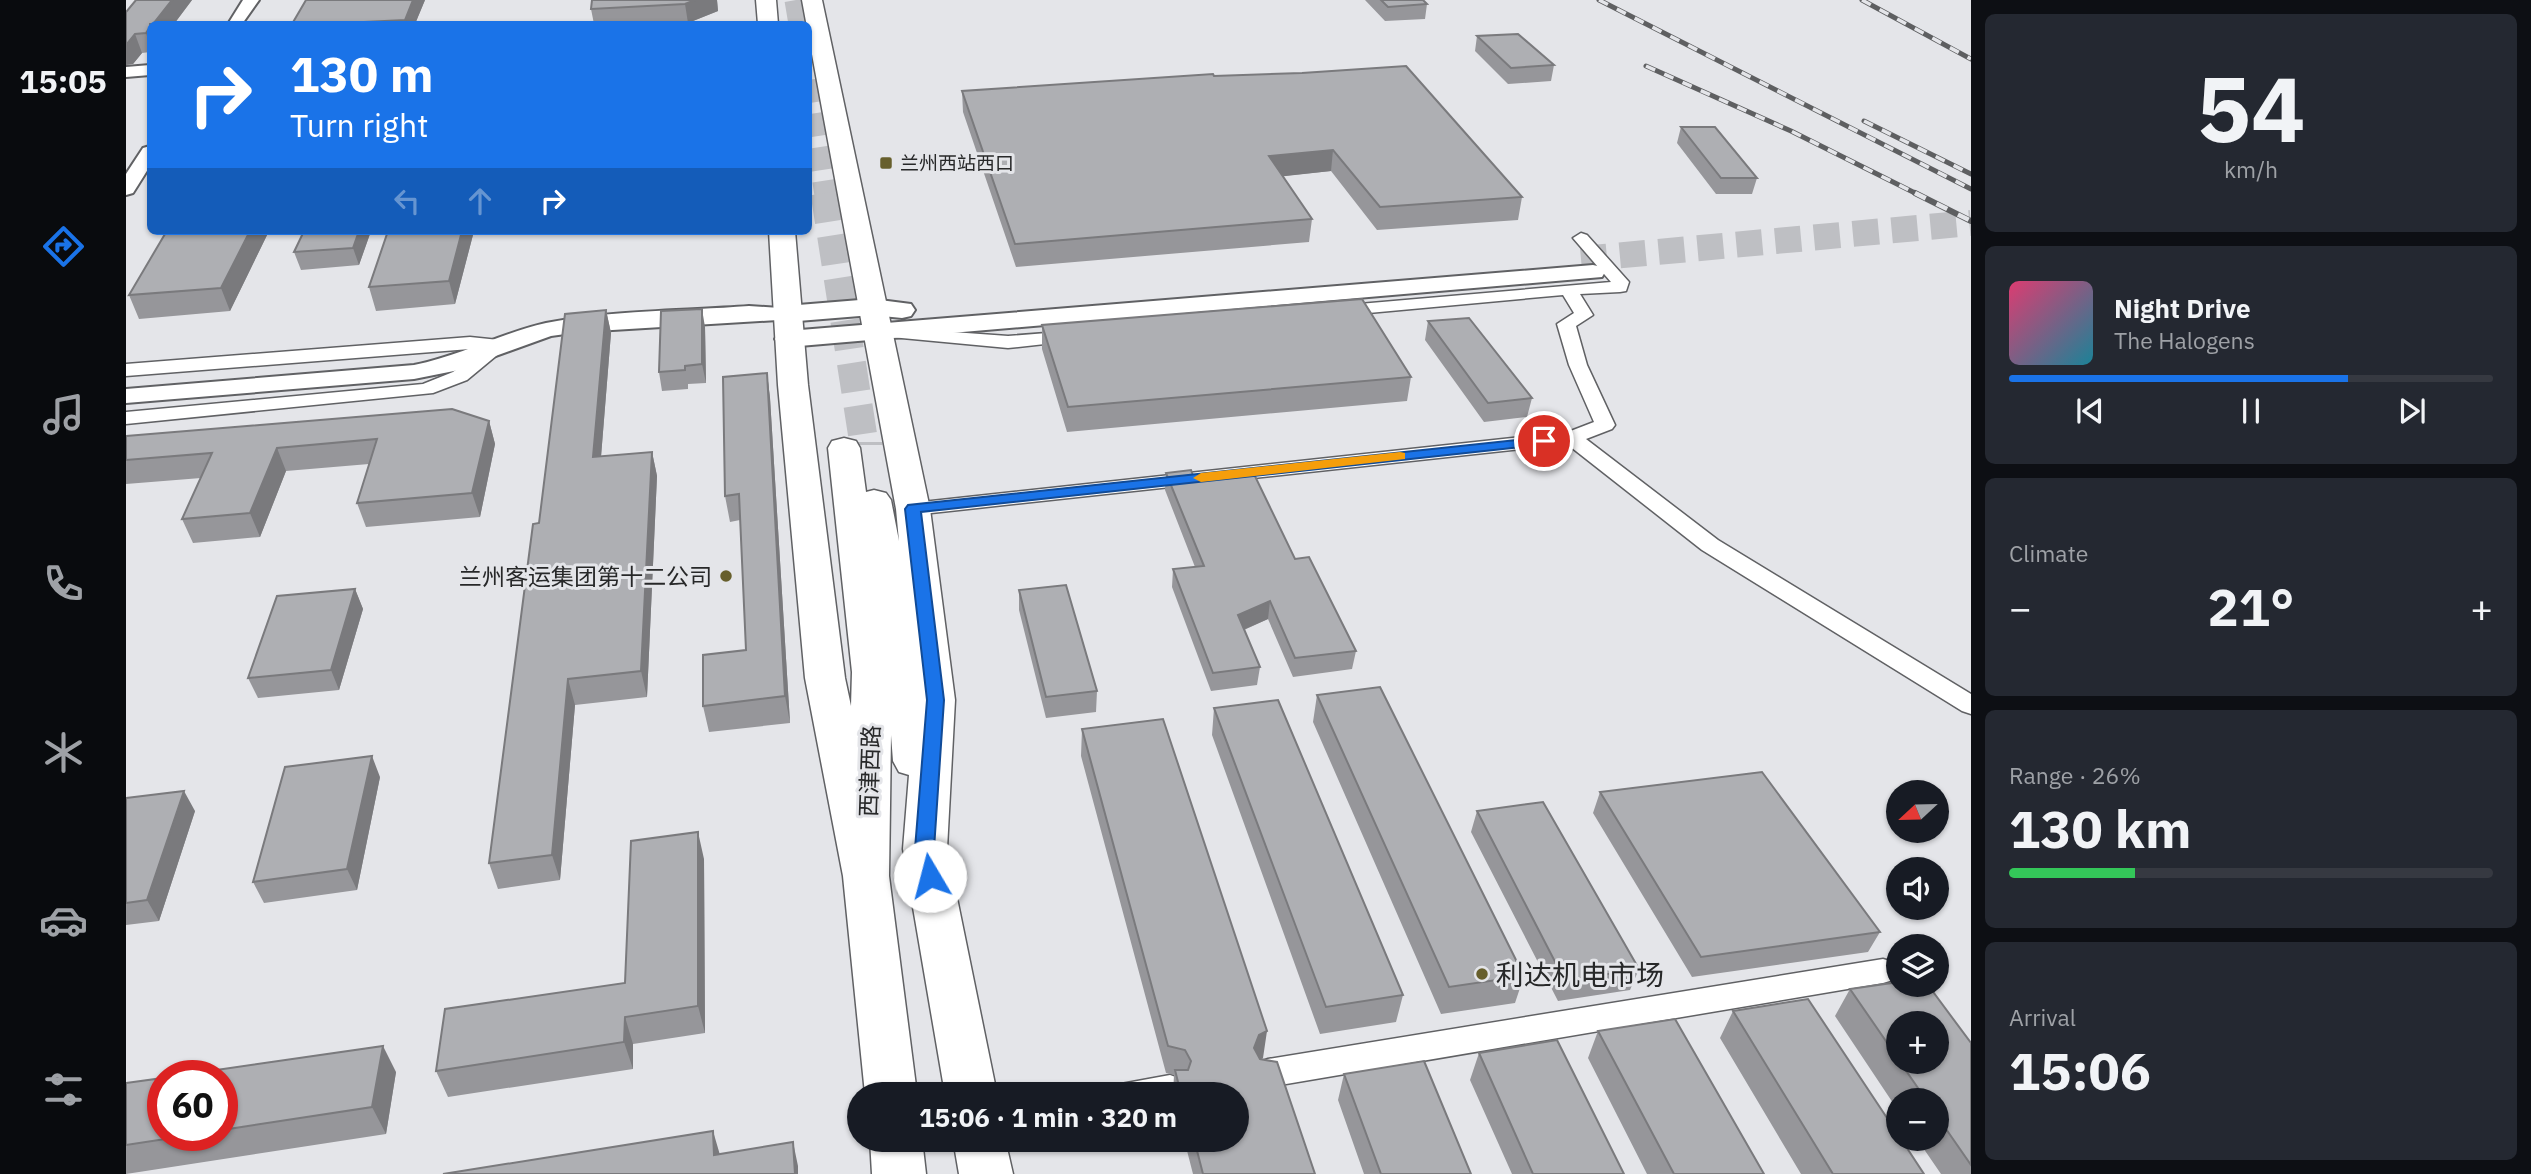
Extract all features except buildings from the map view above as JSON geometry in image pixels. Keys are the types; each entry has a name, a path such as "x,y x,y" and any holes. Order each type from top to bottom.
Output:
{"main road":[{"path":"766,0 768,21"},
{"name":"西津西路","path":"812,0 817,72 874,319 913,509 935,700 925,849"},
{"path":"782,235 787,326 825,678 866,876"},
{"path":"787,326 1585,257"},
{"name":"西津西路","path":"890,1082 866,876 872,672 854,447 904,669 925,849 969,1082"},
{"path":"896,1152 899,1174"},
{"path":"982,1152 986,1174"}],"street":[{"path":"237,21 251,0"},
{"path":"126,72 147,70"},
{"path":"126,189 147,157"},
{"path":"1295,315 1568,289 1620,287 1620,282 1585,257"},
{"path":"913,509 1571,438 1605,425 1578,365 1566,324 1584,315 1568,289"},
{"path":"126,396 414,372 446,366 547,330 580,325 749,313 787,326"},
{"path":"874,319 1008,342 1090,334"},
{"path":"126,370 470,344 499,346"},
{"path":"126,418 426,389 460,376 499,346"},
{"path":"1571,438 1710,545 1971,705"},
{"path":"1268,1073 1883,971"}],"tunnel":[{"path":"796,0 800,21"},
{"path":"812,106 826,195"},
{"path":"825,193 864,444"},
{"path":"1581,259 1971,223"}],"railway":[{"path":"1599,0 1971,189"},
{"path":"1862,0 1971,59"},
{"path":"1646,66 1791,131 1971,221"},
{"path":"1864,121 1971,174"}],"slow traffic":[{"path":"1201,478 1400,456"}],"place":[{"name":"兰州西站西口","path":"886,163"},
{"name":"兰州客运集团第十二公司","path":"726,576"},
{"name":"利达机电市场","path":"1482,974"}],"route":[{"path":"930,876 925,849 935,700 913,509 1544,441"}]}
